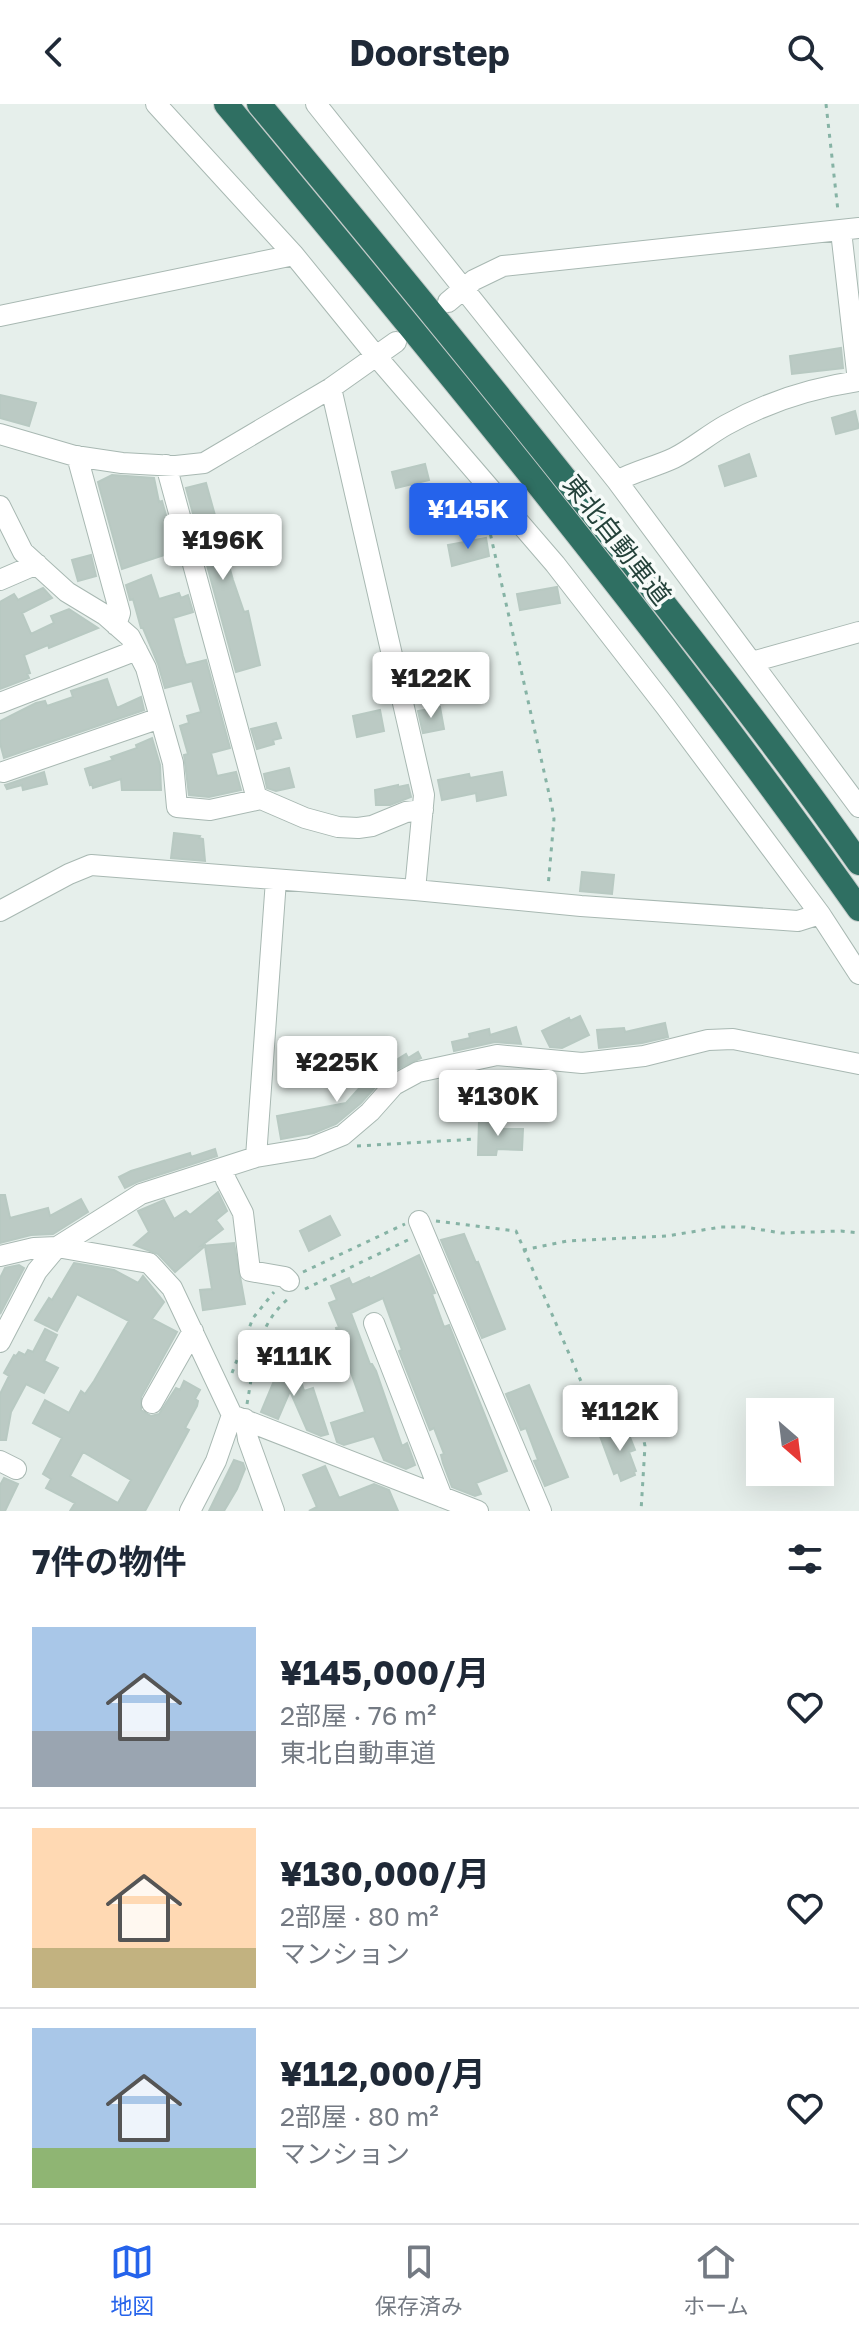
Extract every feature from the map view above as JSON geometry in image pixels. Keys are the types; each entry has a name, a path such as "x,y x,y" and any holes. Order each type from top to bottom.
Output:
{"highway":[{"name":"東北自動車道","path":"226,104 521,461 677,663 859,909"},
{"name":"東北自動車道","path":"259,104 540,447 690,637 859,863"}],"street":[{"path":"156,104 294,255 376,356 555,564 820,914 859,974"},
{"path":"316,104 456,296 617,481 859,807"},
{"path":"456,296 489,271 503,266 850,230 859,381 814,389 768,404 673,458 632,472 617,481"},
{"path":"0,316 294,255"},
{"path":"0,434 77,456 122,463 204,463 331,388 396,342"},
{"path":"331,388 424,795 415,890"},
{"path":"77,456 120,613 116,625"},
{"path":"166,465 257,799"},
{"path":"0,506 23,552 67,592 105,615 130,637 146,668 173,763 177,807 210,810 261,799 305,818 338,827 372,826 406,812 423,810"},
{"path":"0,580 37,564"},
{"path":"752,662 859,632"},
{"path":"0,703 137,650"},
{"path":"3,772 160,718"},
{"path":"0,911 91,865 798,921 820,914"},
{"path":"256,1157 276,880"},
{"path":"0,1342 37,1271 57,1247 141,1194 256,1157 311,1148 343,1135 370,1112 394,1085 418,1072 497,1055 582,1063 644,1056 708,1040 733,1039 859,1064"},
{"path":"223,1168 243,1213 250,1271 285,1277 294,1289"},
{"path":"415,1230 541,1511"},
{"path":"0,1256 34,1248 57,1247 149,1263 169,1282 221,1394 238,1417 274,1511"},
{"path":"374,1323 442,1497"},
{"path":"152,1403 193,1331"},
{"path":"238,1417 478,1511"},
{"path":"190,1511 238,1417"}],"path":[{"path":"826,104 850,230"},
{"path":"503,503 491,517 489,528 554,819 546,903"},
{"path":"346,1149 360,1145 476,1139"},
{"path":"238,1417 257,1347 274,1312 294,1289 408,1222 415,1230"},
{"path":"523,1250 567,1241 667,1236 721,1227 781,1233 859,1233"},
{"path":"221,1394 226,1389 253,1318 264,1302 415,1230 516,1231 599,1423 638,1413 645,1446 641,1511"}],"building":[{"path":"841,348 843,368 792,374 790,356"},
{"path":"0,395 36,403 29,426 0,418"},
{"path":"855,411 859,428 836,434 832,418"},
{"path":"749,454 756,476 725,486 719,466"},
{"path":"425,464 429,480 396,488 392,472"},
{"path":"112,475 154,478 176,551 122,569 98,482"},
{"path":"206,483 233,580 244,612 248,611 260,665 236,672 186,488"},
{"path":"486,538 489,556 452,566 448,545"},
{"path":"91,555 96,576 78,581 72,560"},
{"path":"151,575 159,599 179,593 181,598 188,595 193,612 173,618 183,656 186,665 206,660 230,748 211,753 217,776 236,772 241,790 209,797 189,795 184,755 188,754 180,726 189,723 187,716 201,712 192,681 165,688 126,585"},
{"path":"557,587 560,603 520,610 517,594"},
{"path":"43,588 52,598 22,613 31,634 54,623 51,616 69,609 98,628 24,655 29,678 0,689 0,602 14,594 18,600"},
{"path":"107,679 117,708 141,697 144,710 4,758 0,721 36,703 45,701 47,706 73,697 71,691"},
{"path":"440,707 444,729 423,733 418,711"},
{"path":"380,710 384,731 357,737 353,716"},
{"path":"276,723 281,738 273,740 274,744 257,749 251,729"},
{"path":"152,738 160,765 161,790 122,790 121,779 93,788 90,785 85,769 113,760 111,757 137,748 136,745"},
{"path":"289,768 294,787 276,791 267,788 264,774"},
{"path":"44,772 47,784 23,790 22,785 7,789 5,785"},
{"path":"502,772 506,795 477,801 476,793 442,800 438,780"},
{"path":"408,785 411,797 390,805 376,805 375,790"},
{"path":"174,833 200,836 205,861 171,858"},
{"path":"582,872 614,875 612,894 580,891"},
{"path":"580,1016 589,1035 562,1048 550,1047 542,1031"},
{"path":"665,1023 668,1037 599,1048 597,1030 624,1028 625,1032"},
{"path":"516,1027 521,1044 495,1042 454,1051 452,1042 470,1038 469,1034 489,1029 490,1035"},
{"path":"418,1052 421,1058 387,1074 361,1103 336,1124 314,1133 281,1139 277,1116 346,1103 372,1074 370,1071 391,1059 393,1062 406,1054 408,1058"},
{"path":"479,1120 496,1120 496,1129 523,1129 522,1150 497,1149 496,1155 478,1155"},
{"path":"215,1149 217,1156 125,1188 119,1177 190,1153 191,1157"},
{"path":"218,1192 227,1211 216,1220 223,1229 201,1246 234,1243 245,1304 203,1310 200,1290 212,1289 205,1246 175,1272 158,1254 134,1245 149,1232 138,1211 164,1200 174,1219 186,1211 190,1215"},
{"path":"0,1195 5,1195 10,1218 48,1208 50,1216 81,1199 88,1212 53,1234 31,1235 0,1243"},
{"path":"330,1216 340,1235 309,1251 300,1231"},
{"path":"464,1234 505,1329 482,1338 441,1240"},
{"path":"419,1255 435,1293 432,1294 444,1327 449,1325 507,1471 476,1483 481,1494 475,1496 452,1487 441,1455 444,1454 434,1428 430,1430 399,1351 402,1350 383,1298 351,1313 370,1364 376,1371 402,1446 407,1443 415,1465 406,1469 384,1460 374,1436 344,1445 337,1442 331,1423 365,1412 329,1303 337,1300 331,1286 349,1278 352,1285 370,1279"},
{"path":"74,1263 114,1270 138,1283 143,1276 164,1302 152,1319 177,1332 141,1397 141,1410 151,1416 159,1414 184,1381 200,1390 195,1399 197,1406 185,1428 189,1430 145,1511 70,1511 75,1503 46,1488 51,1479 43,1474 62,1438 33,1423 45,1400 69,1413 81,1391 85,1394 94,1381 129,1321 77,1294 57,1331 35,1320 49,1298 52,1300","holes":["83,1452 131,1480 118,1503 70,1476"]},
{"path":"19,1265 24,1268 0,1314 0,1278 5,1268"},
{"path":"45,1329 57,1335 44,1361 58,1368 44,1393 26,1384 11,1412 6,1440 0,1440 0,1394 9,1376 4,1373 14,1355 19,1352 25,1355 28,1350 33,1352"},
{"path":"295,1361 304,1391 313,1388 328,1434 321,1436 307,1430 290,1391 278,1419 261,1412 274,1381 270,1368"},
{"path":"529,1385 568,1477 545,1486 534,1461 538,1460 526,1428 521,1430 506,1394"},
{"path":"626,1427 635,1450 629,1452 636,1471 635,1475 621,1481 618,1472 614,1474 600,1436"},
{"path":"234,1460 243,1463 245,1469 237,1489 224,1511 209,1511"},
{"path":"325,1466 339,1498 374,1484 389,1490 398,1511 309,1511 317,1507 303,1475"},
{"path":"4,1478 18,1484 5,1511 0,1511 0,1485"}]}
